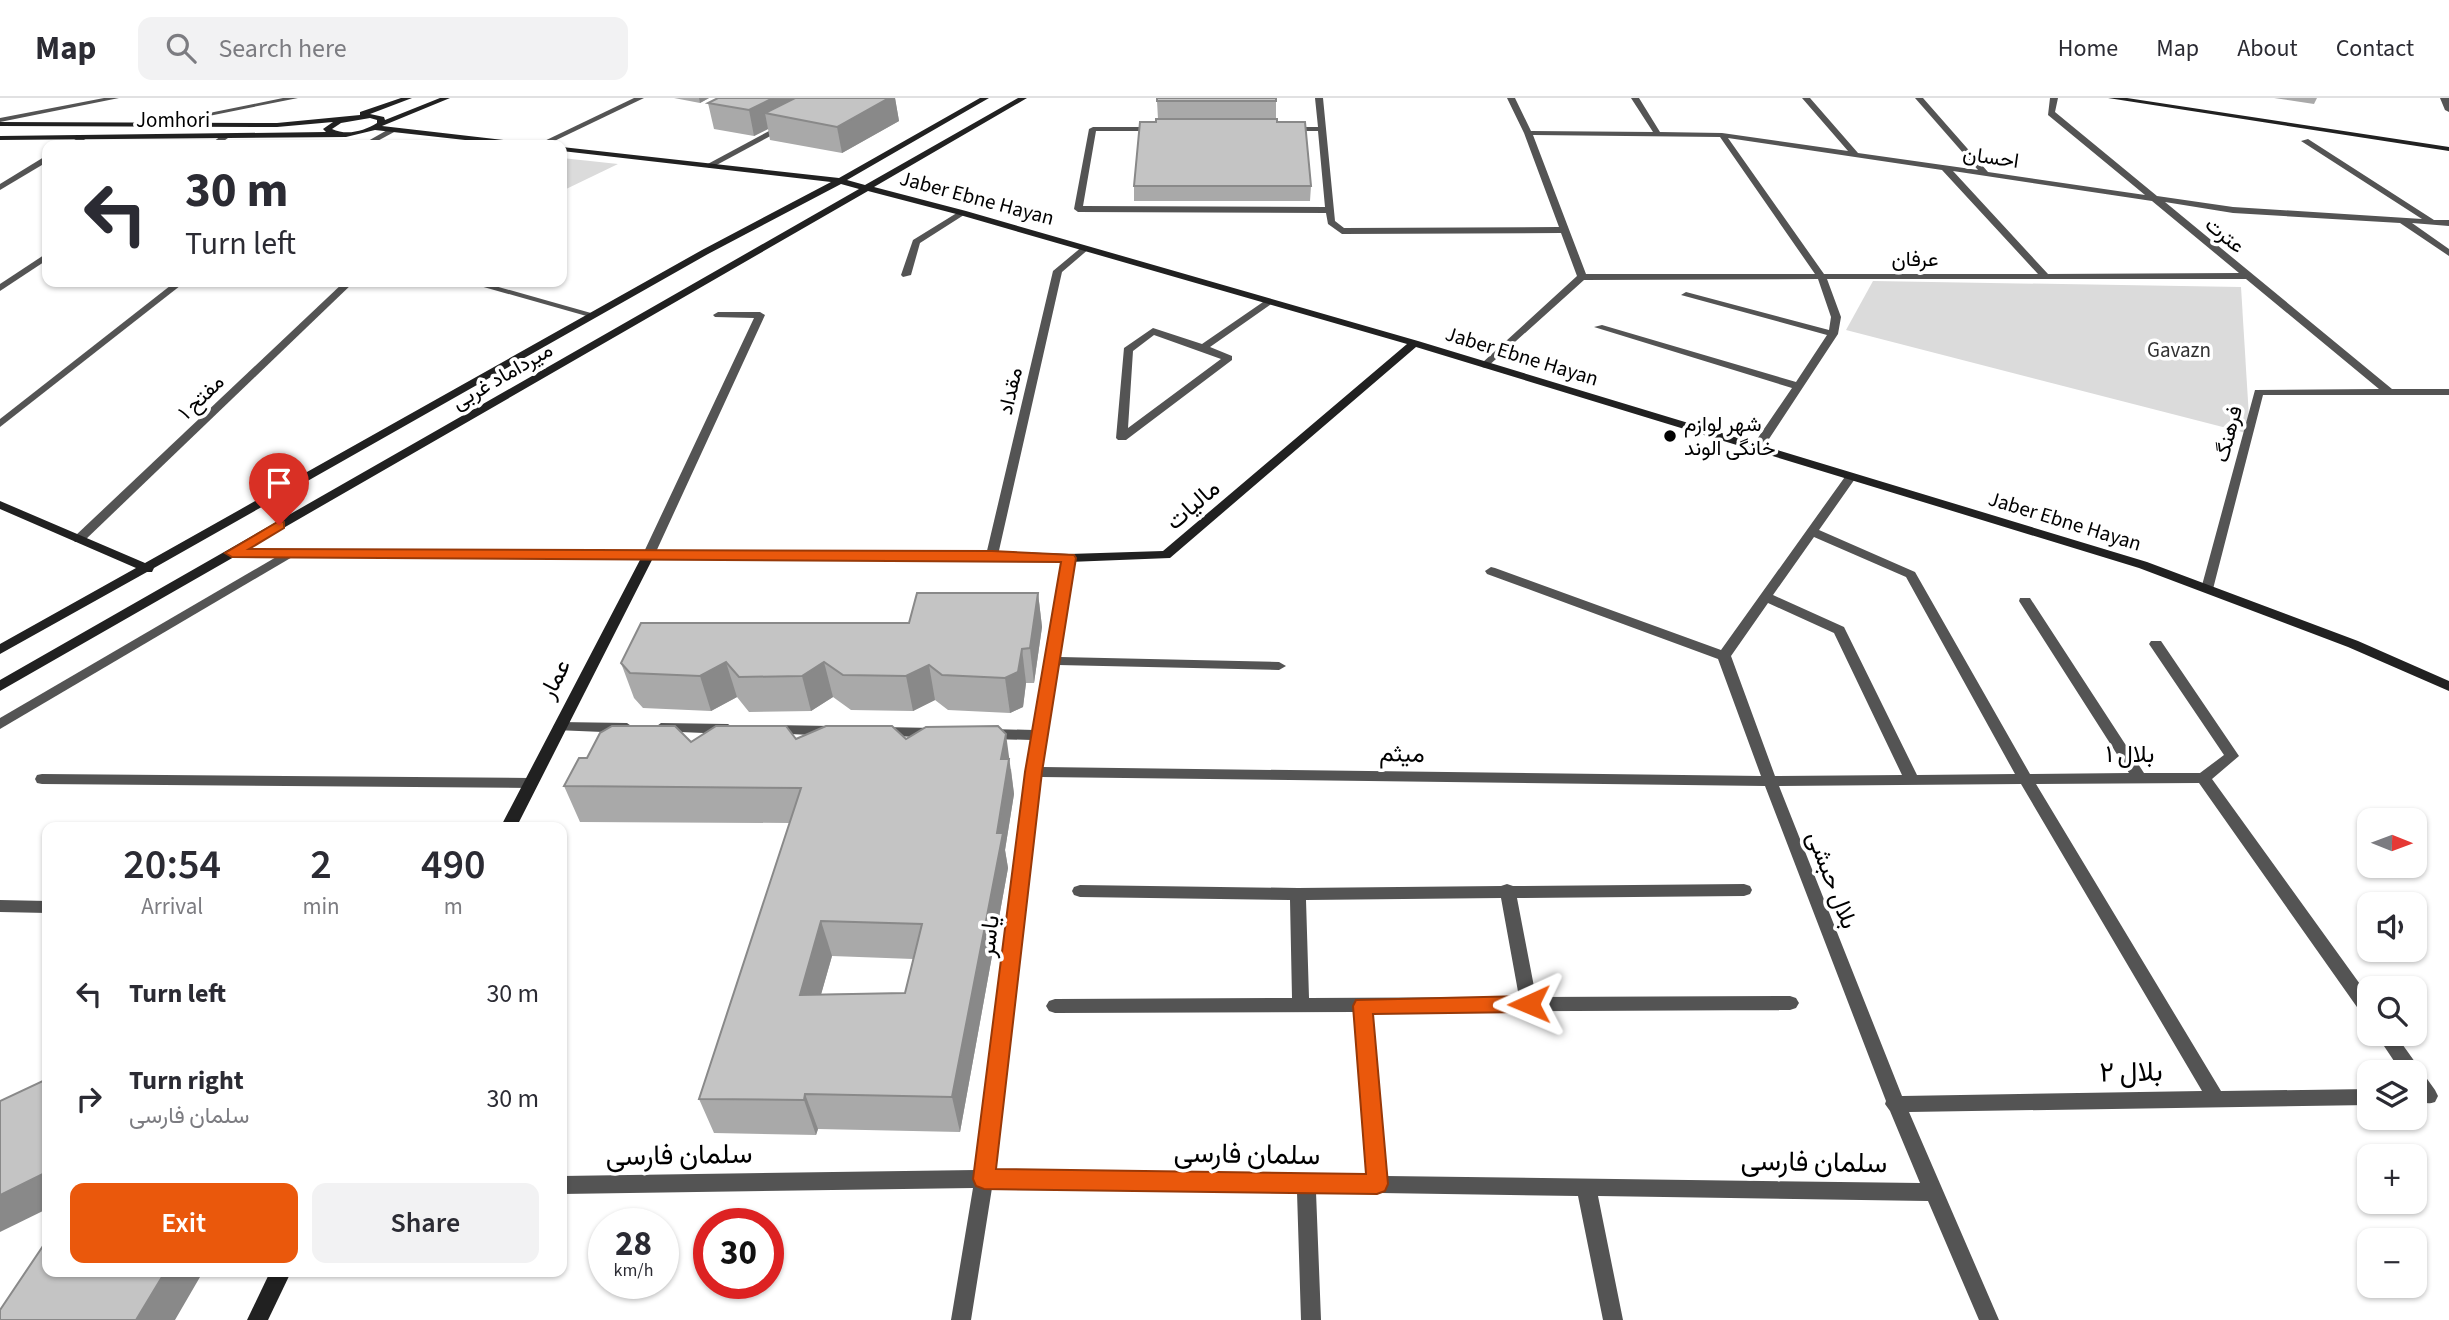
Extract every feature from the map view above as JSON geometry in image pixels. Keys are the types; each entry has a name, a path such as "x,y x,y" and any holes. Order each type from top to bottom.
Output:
{"street":[{"path":"0,122 91,100 115,98"},
{"path":"154,124 294,98"},
{"path":"347,134 332,133 327,129 408,98"},
{"path":"379,126 446,98"},
{"path":"551,140 640,98"},
{"name":"میرداماد غربی","path":"0,650 148,569 705,252 840,181 985,98"},
{"name":"میرداماد غربی","path":"0,687 1023,98"},
{"path":"1319,98 1331,222 1342,231 1564,230"},
{"path":"1486,365 1582,277 1528,132 1511,98"},
{"path":"1635,98 1657,133"},
{"path":"1806,98 1854,153"},
{"path":"1919,98 1987,175"},
{"name":"عترت","path":"2054,98 2051,113 2389,392"},
{"path":"2112,98 2449,149"},
{"path":"2173,98 2449,140"},
{"path":"2447,98 2449,110"},
{"path":"351,118 377,117 382,121 379,126"},
{"name":"Jomhori","path":"0,122 277,125 351,118"},
{"path":"708,166 791,123"},
{"path":"379,126 392,131 468,140"},
{"name":"Jomhori","path":"0,138 224,138 347,134 379,126"},
{"path":"1174,129 1094,129 1078,209 1330,210"},
{"path":"1281,129 1322,129"},
{"path":"375,140 392,131"},
{"name":"احسان","path":"1528,132 1722,135 2246,212 2449,223"},
{"path":"1722,135 1822,277 1836,317 1833,334 1757,448"},
{"path":"2305,141 2433,222"},
{"name":"Jaber Ebne Hayan","path":"567,150 840,181 1086,248 1414,343 2143,565 2353,644 2449,686"},
{"path":"0,188 42,162"},
{"path":"1946,169 2045,276"},
{"path":"906,275 916,242 963,213"},
{"path":"2403,222 2449,253"},
{"name":"مقداد","path":"992,555 1058,271 1086,248"},
{"path":"0,288 42,259"},
{"name":"عرفان","path":"1582,277 2248,276"},
{"path":"0,424 174,287"},
{"name":"مفتح ۱","path":"79,539 344,287"},
{"path":"489,287 593,315"},
{"path":"1685,295 1833,334"},
{"path":"1202,348 1269,302"},
{"path":"649,554 760,315 718,315"},
{"path":"1599,327 1798,386"},
{"path":"1153,331 1202,348 1228,358 1122,438 1128,350 1153,331"},
{"name":"مالیات","path":"232,553 992,555 1069,558 1166,555 1414,343"},
{"name":"فرهنگ","path":"2207,589 2259,392 2449,392"},
{"path":"1491,571 1724,656 1851,476"},
{"path":"0,505 148,569"},
{"path":"1812,531 1911,575 2025,779 2216,1099"},
{"path":"0,724 290,553"},
{"name":"عمار","path":"511,822 649,554"},
{"name":"یاسر","path":"961,1320 984,1179 1034,772 1069,558"},
{"path":"1766,597 1839,630 1912,780"},
{"path":"2025,601 2140,778"},
{"path":"2156,644 2232,756 2203,778 2357,994"},
{"name":"بلال حبشی","path":"1724,656 1769,781 1894,1104 1989,1320"},
{"path":"1053,661 1279,666"},
{"path":"560,727 945,733"},
{"path":"972,733 1041,735"},
{"name":"میثم","path":"1034,772 1769,781"},
{"name":"بلال ۱","path":"1769,781 2203,778"},
{"path":"43,779 530,783"},
{"path":"1080,891 1298,894 1507,890 1744,890"},
{"path":"1507,890 1529,1004"},
{"path":"1298,894 1301,1005"},
{"path":"0,905 42,907"},
{"path":"1055,1006 1790,1003"},
{"path":"1363,1006 1377,1184"},
{"name":"بلال ۲","path":"1894,1104 2357,1097"},
{"name":"سلمان فارسی","path":"567,1185 984,1179 1932,1192"},
{"path":"1306,1183 1311,1320"},
{"path":"1586,1187 1613,1320"},
{"path":"257,1320 278,1277"}],"green space":[{"path":"567,159 618,164 567,189"},
{"name":"Gavazn","path":"1873,281 2241,287 2250,434 1846,330"}],"building":[{"path":"718,98 773,98 749,110 708,103"},
{"path":"795,98 889,98 837,127 765,113"},
{"path":"1157,98 1276,98 1276,101 1157,101"},
{"path":"1156,119 1277,119 1277,122 1305,122 1311,186 1134,186 1140,122 1156,122"},
{"path":"917,593 1038,593 1030,648 1022,649 1018,672 1005,678 942,675 929,665 906,676 843,675 824,662 802,676 739,677 726,662 700,676 630,673 621,663 641,623 909,623"},
{"path":"612,726 675,726 691,742 716,726 786,726 796,739 826,726 892,726 906,739 926,727 998,726 1006,734 1001,759 1009,759 997,833 1003,833 952,1097 805,1094 804,1100 699,1099 801,788 564,786 579,758 587,758 600,733","holes":["821,921 922,924 905,993 800,995"]},
{"path":"42,1081 42,1174 0,1195 0,1101"},
{"path":"42,1247 42,1277 162,1277 136,1320 0,1320 0,1310"}],"place":[{"name":"شهر لوازم خانگی الوند","path":"1670,436"}],"route":[{"path":"279,525 232,553 992,555 1069,558 1034,772 984,1179 1377,1184 1363,1006 1529,1004"}]}
